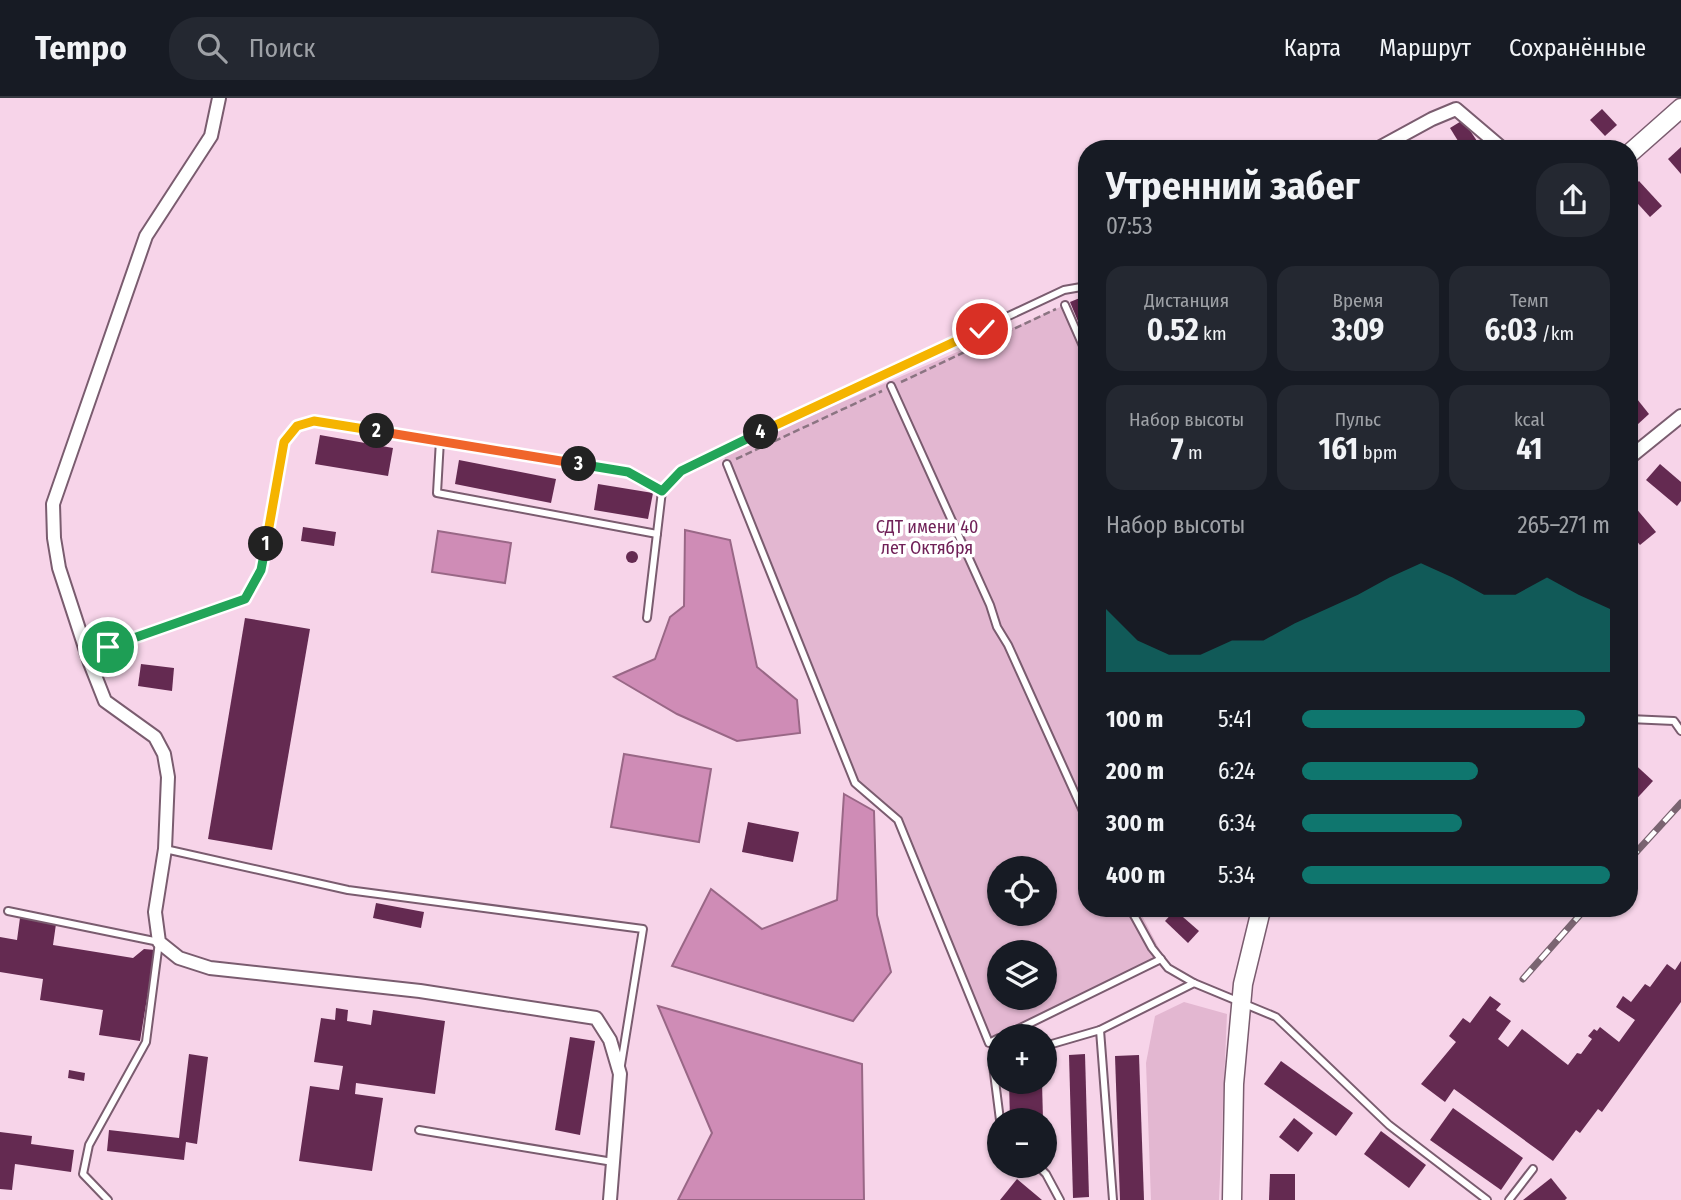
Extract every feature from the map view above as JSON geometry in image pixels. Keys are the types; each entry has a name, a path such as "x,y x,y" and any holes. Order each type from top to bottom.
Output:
{"main road":[{"path":"1638,146 1681,108"},
{"path":"1232,1200 1234,1084 1242,984 1259,917"}],"street":[{"path":"219,98 211,136 146,236 53,505 54,538 60,568 105,701 155,737 164,754 168,777 164,849 156,912 159,942 179,958 210,968 420,991 596,1018 610,1040 620,1074 610,1200"},
{"path":"1394,140 1456,109 1492,140"},
{"path":"1638,451 1681,416"}],"lane":[{"path":"647,618 662,491 681,471 1064,290 1078,288"},
{"path":"1065,305 1078,335"},
{"path":"891,386 990,605 997,627 1008,645 1078,800"},
{"path":"90,663 108,647 245,599 261,570 284,442 297,426 314,421 628,472 662,491"},
{"path":"439,440 438,493 657,534"},
{"path":"727,464 855,783 898,820 987,1038"},
{"path":"1638,719 1674,721 1681,731"},
{"path":"164,849 348,890 643,929 633,978 620,1074"},
{"path":"8,911 159,942 146,1042 89,1145 83,1174 108,1200"},
{"path":"1135,917 1152,948 1168,968 1194,983 1276,1017 1389,1125 1487,1200"},
{"path":"1029,1024 1161,960"},
{"path":"1057,1042 1100,1030 1194,983"},
{"path":"1100,1030 1113,1200"},
{"path":"419,1130 613,1162"},
{"path":"1509,1200 1533,1169"},
{"path":"1048,1178 1060,1200"}],"green space":[{"name":"СДТ имени 40 лет Октября","path":"1065,305 1078,335 1078,917 1143,917 1163,956 1057,1009 1057,940 987,940 987,1010 1055,1010 1027,1024 987,1024 987,1038 898,820 855,783 723,454"},
{"path":"1184,1002 1227,1014 1219,1200 1151,1200 1146,1063 1155,1016"}],"shaded area":[{"path":"685,530 730,540 757,667 797,700 800,733 737,741 677,714 614,677 655,659 670,617 684,606"},
{"path":"438,531 511,543 505,583 432,572"},
{"path":"624,754 711,769 699,842 611,827"},
{"path":"844,794 874,811 877,915 891,972 853,1021 672,966 711,889 762,929 837,900"},
{"path":"658,1006 862,1064 864,1200 678,1200 712,1133"}],"building":[{"path":"1602,109 1617,125 1605,136 1590,120"},
{"path":"1463,120 1476,140 1457,140 1450,128"},
{"path":"1681,147 1681,174 1668,159"},
{"path":"1638,182 1662,206 1650,217 1638,204"},
{"path":"1078,299 1078,321 1070,302"},
{"path":"1638,400 1649,414 1638,424"},
{"path":"320,435 393,448 388,476 315,464"},
{"path":"459,460 556,479 551,503 455,484"},
{"path":"1660,464 1681,482 1681,501 1677,506 1646,480"},
{"path":"598,484 653,493 648,519 594,510"},
{"path":"1638,511 1656,532 1640,545 1638,543"},
{"path":"303,527 336,532 334,546 301,541"},
{"path":"627,552 637,552 637,562 627,562"},
{"path":"245,618 310,629 272,850 208,839"},
{"path":"141,664 174,668 172,691 138,686"},
{"path":"1638,767 1653,781 1638,797"},
{"path":"748,822 799,832 793,862 742,852"},
{"path":"376,903 424,912 421,928 373,918"},
{"path":"1169,917 1183,917 1199,931 1188,943 1165,921"},
{"path":"20,918 56,924 53,945 133,958 144,949 155,950 140,1041 99,1035 103,1010 40,1000 43,979 0,972 0,937 17,940"},
{"path":"1681,961 1681,1002 1602,1112 1598,1109 1580,1133 1576,1130 1553,1161 1454,1089 1445,1102 1421,1084 1456,1042 1449,1036 1463,1018 1470,1023 1490,996 1501,1004 1496,1010 1511,1021 1498,1039 1508,1047 1522,1029 1568,1065 1592,1039 1588,1036 1594,1029 1597,1031 1600,1027 1619,1042 1635,1020 1616,1007 1623,996 1631,1002 1645,984 1650,987 1667,964 1675,970"},
{"path":"336,1008 348,1010 347,1021 371,1025 373,1010 445,1021 435,1094 356,1083 355,1094 383,1098 372,1171 299,1161 310,1086 339,1090 343,1066 314,1062 321,1018 335,1020"},
{"path":"570,1037 595,1041 580,1135 555,1130"},
{"path":"189,1054 208,1057 197,1144 186,1142 184,1160 107,1151 109,1130 179,1138"},
{"path":"1085,1054 1089,1197 1073,1198 1069,1055"},
{"path":"1139,1055 1144,1200 1120,1200 1115,1056"},
{"path":"1281,1061 1353,1113 1336,1136 1264,1084"},
{"path":"69,1070 85,1073 84,1081 68,1078"},
{"path":"1009,1094 1042,1094 1043,1108 1010,1108"},
{"path":"1453,1108 1523,1158 1501,1190 1430,1140"},
{"path":"1294,1118 1313,1133 1298,1152 1279,1137"},
{"path":"1381,1131 1426,1165 1409,1188 1364,1154"},
{"path":"0,1132 32,1136 31,1144 74,1150 71,1172 15,1164 12,1190 0,1189"},
{"path":"1270,1174 1295,1174 1295,1200 1269,1200"},
{"path":"1551,1178 1567,1198 1565,1200 1523,1200"},
{"path":"1017,1179 1042,1200 1000,1200"}],"railway":[{"path":"1638,850 1681,803"},
{"path":"1523,979 1578,917"}],"route":[{"path":"108,647 245,599 261,570 284,442 297,426 314,421 628,472 662,491 681,471 982,329"}]}
